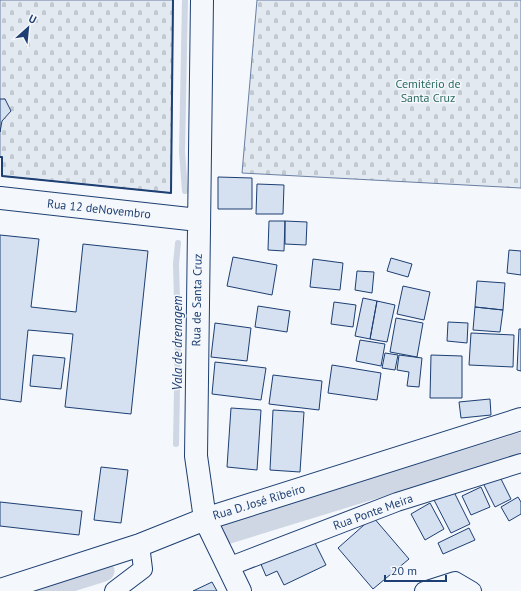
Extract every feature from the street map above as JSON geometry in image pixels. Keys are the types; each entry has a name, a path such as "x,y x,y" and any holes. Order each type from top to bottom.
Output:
{"street":[{"name":"Rua de Santa Cruz","path":"202,0 196,456 205,519 240,591"},
{"name":"Rua 12 deNovembro","path":"0,198 198,220"},
{"name":"Rua D. José Ribeiro","path":"0,590 140,545 205,519 521,419"},
{"name":"Rua Ponte Meira","path":"228,567 397,502 521,463"},
{"path":"114,591 143,569 140,545"},
{"path":"424,591 455,581 472,591"}],"green space":[{"path":"0,0 173,0 171,193 2,176 2,157 0,157"},
{"name":"Cemitério de Santa Cruz","path":"257,0 521,0 521,188 242,173"}],"building":[{"path":"0,99 5,99 11,111 2,121 0,132"},
{"path":"218,177 252,178 252,209 218,209"},
{"path":"257,184 284,185 283,214 256,214"},
{"path":"269,221 285,221 284,251 268,250"},
{"path":"285,221 307,222 306,245 285,244"},
{"path":"0,235 39,239 31,307 76,312 83,244 148,251 131,414 65,407 73,334 28,330 21,402 0,399"},
{"path":"509,250 521,251 521,275 507,273"},
{"path":"233,257 277,265 272,295 227,286"},
{"path":"391,258 412,264 408,277 387,271"},
{"path":"313,259 343,263 340,290 310,287"},
{"path":"357,271 374,272 372,293 355,290"},
{"path":"477,281 505,283 503,310 475,307"},
{"path":"403,286 430,292 424,320 397,314"},
{"path":"363,298 377,301 370,339 355,336"},
{"path":"377,301 395,305 387,342 370,339"},
{"path":"334,302 356,305 353,327 331,324"},
{"path":"258,306 290,311 287,332 255,327"},
{"path":"475,307 503,310 500,332 473,330"},
{"path":"396,318 423,323 417,357 390,352"},
{"path":"448,322 468,323 467,343 447,341"},
{"path":"215,323 251,328 247,361 211,357"},
{"path":"519,329 521,329 521,371 517,370"},
{"path":"471,333 514,335 513,367 469,365"},
{"path":"360,340 385,344 381,366 356,361"},
{"path":"385,353 398,355 395,370 382,368"},
{"path":"33,355 65,358 61,389 30,386"},
{"path":"399,355 422,358 419,387 407,386 409,372 397,370"},
{"path":"431,355 462,356 462,398 430,398"},
{"path":"215,362 266,368 261,400 212,394"},
{"path":"332,365 381,373 377,400 328,393"},
{"path":"273,375 322,381 319,410 269,404"},
{"path":"490,399 491,415 461,418 459,402"},
{"path":"231,408 261,410 257,470 227,467"},
{"path":"273,410 304,412 300,472 270,470"},
{"path":"101,467 128,470 121,523 94,520"},
{"path":"497,471 511,499 495,507 481,479"},
{"path":"481,487 490,507 471,515 462,496"},
{"path":"452,488 470,524 451,533 433,498"},
{"path":"518,497 521,502 521,514 509,521 501,507"},
{"path":"0,502 82,511 79,535 0,526"},
{"path":"430,503 444,529 425,540 411,514"},
{"path":"373,517 409,559 373,589 338,548"},
{"path":"469,528 475,540 443,554 438,543"},
{"path":"312,537 326,565 284,585 277,571 266,576 260,562"},
{"path":"212,582 217,591 193,591"}],"waterway":[{"name":"Vala de drenagem","path":"185,0 182,152 185,191"},
{"name":"Vala de drenagem","path":"176,444 178,335 176,264 178,243"},
{"path":"226,534 521,443"},
{"path":"40,591 104,571"}],"wall":[{"path":"0,157 2,157 2,176 171,193 173,0"}]}
